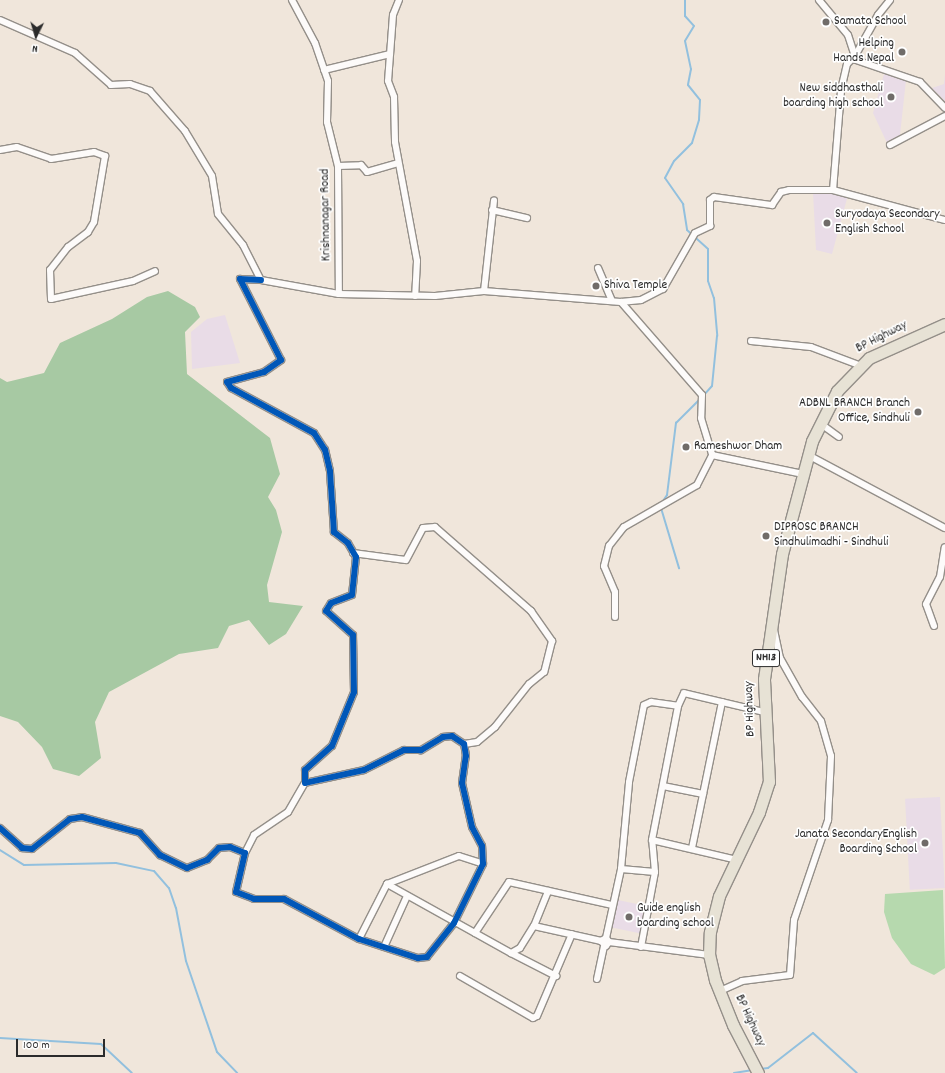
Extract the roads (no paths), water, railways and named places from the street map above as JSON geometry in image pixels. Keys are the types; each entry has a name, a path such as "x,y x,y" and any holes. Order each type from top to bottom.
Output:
{"highway":[{"name":"BP Highway","path":"758,1073 744,1047 720,991 709,955 713,912 737,860 769,782 764,712 770,618 782,554 808,455 820,424 837,391 859,365 945,324"}],"street":[{"name":"Krishnanagar Road","path":"292,0 315,43 328,81 327,122 338,166 338,294"},
{"path":"399,0 390,54 388,81 394,97 398,163 417,261 415,296"},
{"path":"819,0 848,35 856,63 920,82 945,108"},
{"path":"833,190 839,105 847,64 854,57 878,15 890,0"},
{"path":"0,20 75,53 111,85 130,84 150,91 185,132 212,176 218,214 244,245 261,280"},
{"path":"324,70 390,54"},
{"path":"890,145 945,116"},
{"path":"0,150 17,146 52,159 94,152 105,156 94,222 88,232 68,247 50,270 51,299 133,281 155,271"},
{"path":"338,166 361,165 367,172 398,163"},
{"path":"464,744 466,756 462,783 472,827 482,846 483,864 454,922 427,957 410,957 359,938 284,899 254,899 236,892 245,853 254,835 288,812 305,783 305,770 332,746 354,692 353,635 326,611 331,603 352,596 356,557 334,532 330,471 325,450 314,433 231,388 227,382 264,372 281,360 240,279 261,280 338,294 415,296 484,291 611,299 621,302 641,300 663,289 695,233 710,226 710,200 714,196 772,205 781,192 789,190 833,190 945,220"},
{"path":"484,291 494,201"},
{"path":"492,210 527,218"},
{"path":"598,268 611,299"},
{"path":"615,617 615,592 604,566 610,546 624,527 697,485 712,455 701,418 702,394 621,302"},
{"path":"751,340 811,347 859,365"},
{"path":"820,424 839,436"},
{"path":"712,455 803,474"},
{"path":"808,455 945,528"},
{"path":"305,783 364,770 404,750 421,750 443,737 452,736 464,744 477,742 495,726 529,684 544,672 552,641 531,611 435,527 422,528 406,560 353,553"},
{"path":"934,626 926,604 940,577 945,547"},
{"path":"720,991 742,982 790,975 794,920 828,820 830,756 821,721 802,698 780,658 777,634 770,618"},
{"path":"641,947 655,872 652,840 678,706 684,693 764,712"},
{"path":"598,979 620,870 629,782 644,705 651,702 678,706"},
{"path":"692,848 722,702"},
{"path":"663,786 703,794"},
{"path":"0,828 22,848 32,849 70,819 82,817 140,833 160,855 187,868 207,860 224,846 245,853"},
{"path":"652,840 692,848 737,860"},
{"path":"359,938 387,884 459,856 483,864"},
{"path":"620,870 655,872"},
{"path":"475,934 509,882 612,905"},
{"path":"387,884 475,934 556,976"},
{"path":"511,953 520,948 534,926 548,891"},
{"path":"384,947 407,896"},
{"path":"534,926 605,942 709,955"},
{"path":"460,976 533,1018 556,976 572,934"}],"waterway":[{"path":"685,0 685,16 694,26 685,41 691,69 688,85 700,100 699,120 692,143 674,161 665,178 683,204 687,230 708,249 708,281 714,298 717,336 712,386 703,396"},
{"path":"661,504 667,495 676,423 700,399"},
{"path":"661,508 679,568"},
{"path":"0,850 24,865 116,863 154,871 169,888 176,908 186,961 217,1052 237,1073"},
{"path":"759,1069 768,1068 813,1033 857,1073"},
{"path":"0,1038 101,1044 132,1073"},
{"path":"734,1073 753,1070"}],"place":[{"name":"Samata School","path":"826,22"},
{"name":"Helping Hands Nepal","path":"902,52"},
{"name":"New siddhasthali boarding high school","path":"891,97"},
{"name":"Suryodaya Secondary English School","path":"827,223"},
{"name":"Shiva Temple","path":"596,286"},
{"name":"ADBNL BRANCH Branch Office, Sindhuli","path":"918,412"},
{"name":"Rameshwor Dham","path":"686,447"},
{"name":"DIPROSC BRANCH Sindhulimadhi - Sindhuli","path":"766,536"},
{"name":"Janata SecondaryEnglish Boarding School","path":"925,843"},
{"name":"Guide english boarding school","path":"629,917"}]}
